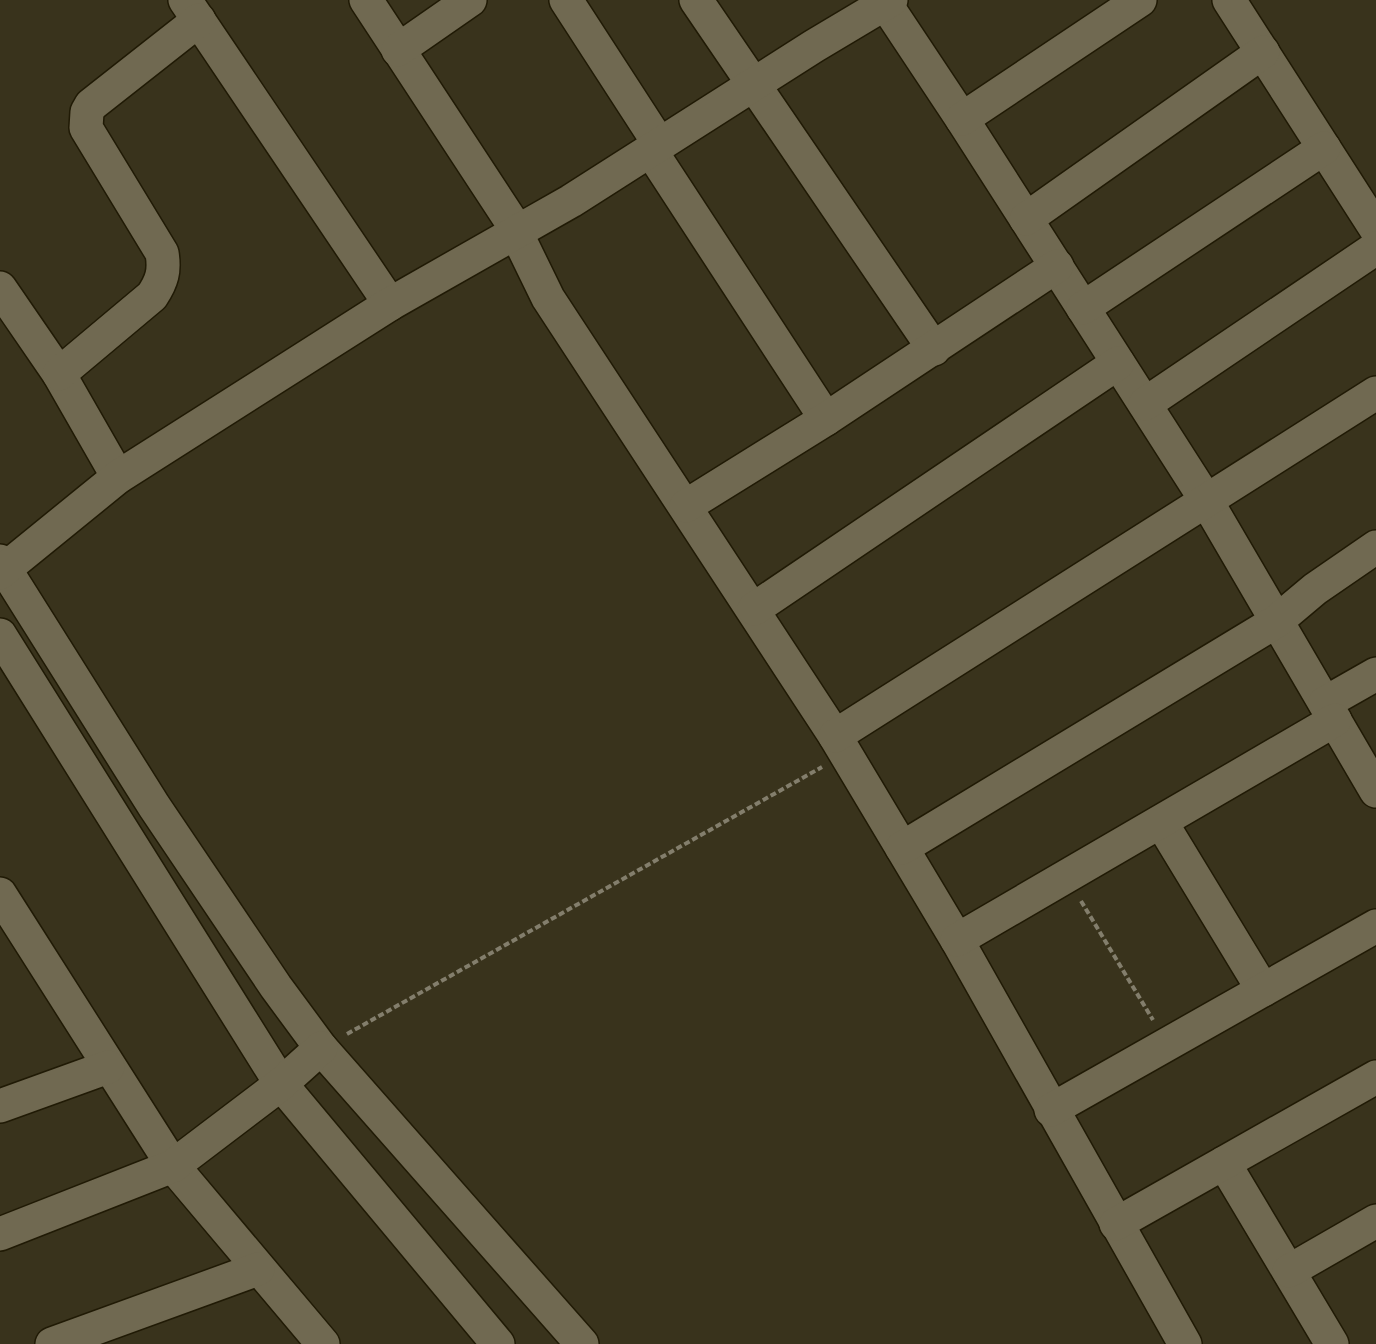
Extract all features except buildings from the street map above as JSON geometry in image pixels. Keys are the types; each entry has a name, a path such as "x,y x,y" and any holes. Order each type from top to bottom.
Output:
{"street":[{"path":"366,0 517,233 548,298 841,745 957,940 1185,1344"},
{"path":"398,50 471,0"},
{"path":"566,0 655,148 826,419"},
{"path":"696,0 755,83 933,349"},
{"path":"962,119 1140,0"},
{"path":"1229,0 1376,229"},
{"path":"582,1344 321,1048 276,987 154,806 2,568 118,477 390,304 517,233 886,1 1206,500 1376,791"},
{"path":"59,374 152,296 161,282 164,268 162,253 86,128 87,112 91,105 192,10 390,304"},
{"path":"1026,219 1263,52"},
{"path":"1083,308 1324,148"},
{"path":"1145,404 1376,248"},
{"path":"686,506 826,419 1056,266"},
{"path":"0,288 59,374 118,477"},
{"path":"754,609 1118,363"},
{"path":"841,745 1206,500 1376,393"},
{"path":"902,848 1277,621 1315,589 1376,547"},
{"path":"0,635 281,1084 498,1344"},
{"path":"957,940 1161,822 1330,712 1376,674"},
{"path":"1161,822 1263,990"},
{"path":"2,902 173,1166 258,1269 324,1344"},
{"path":"1051,1110 1376,926"},
{"path":"0,1234 173,1166 281,1084 321,1048"},
{"path":"0,1106 108,1066"},
{"path":"1116,1224 1376,1077"},
{"path":"1224,1163 1332,1344"},
{"path":"1288,1271 1376,1221"},
{"path":"52,1344 258,1269"}],"path":[{"path":"321,1048 841,745"},
{"path":"1067,877 1167,1044"}]}
